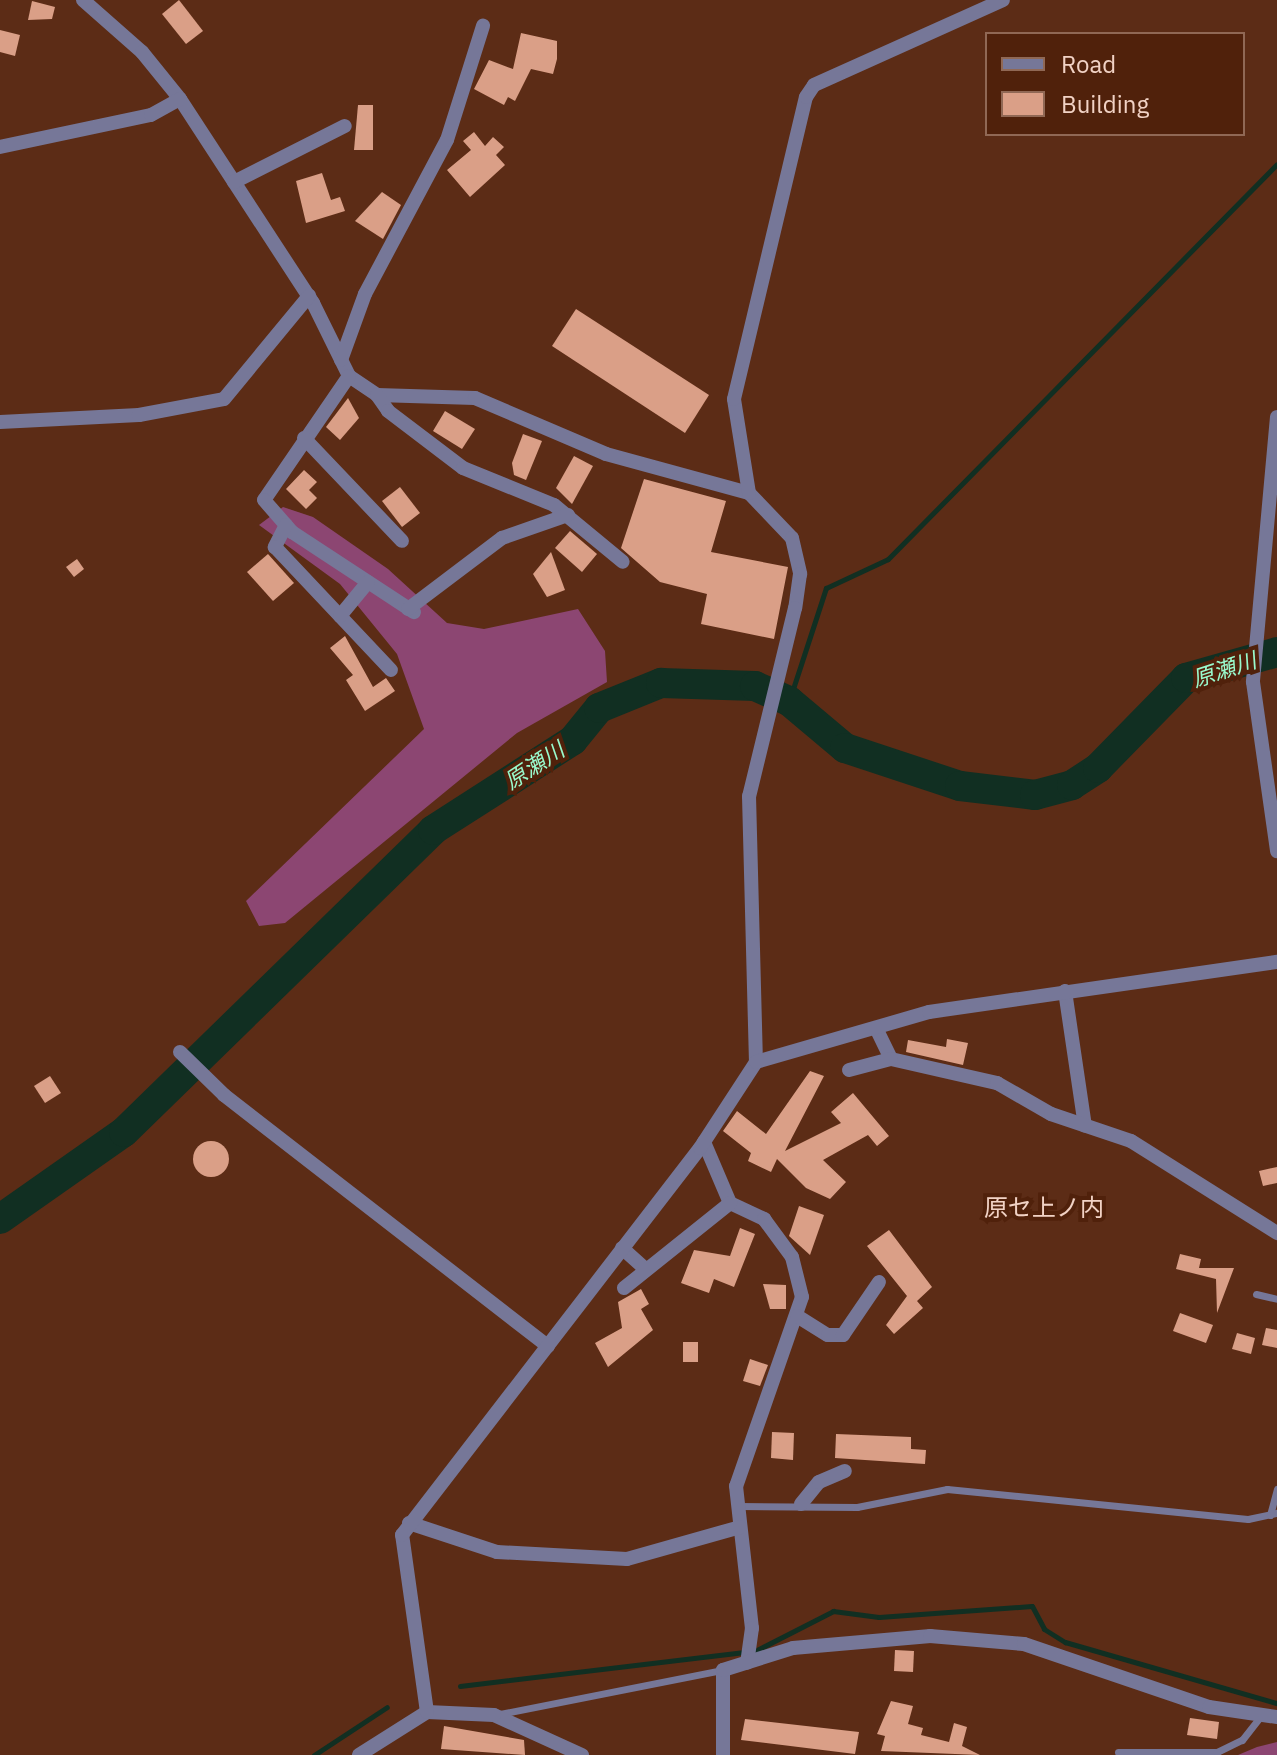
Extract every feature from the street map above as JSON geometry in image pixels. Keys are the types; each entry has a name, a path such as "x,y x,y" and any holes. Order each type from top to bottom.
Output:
{"street":[{"path":"83,0 142,52 180,99 309,296 349,376 377,395 388,411 463,468 568,515 623,562"},
{"path":"749,493 734,399 806,97 814,85 1003,0"},
{"path":"341,360 365,294 447,140 483,26"},
{"path":"0,147 151,115 180,99"},
{"path":"234,182 345,126"},
{"path":"0,422 139,415 224,399 309,296"},
{"path":"349,376 264,494 286,525 411,610 502,538 568,515"},
{"path":"377,395 475,398 606,454 749,493 773,511 797,553 783,659 749,796 746,859 756,1062 704,1142 409,1523 400,1555 427,1712"},
{"path":"1277,417 1273,497 1257,608 1253,682 1277,851"},
{"path":"304,438 402,541"},
{"path":"286,525 275,547 391,670"},
{"path":"340,616 368,582"},
{"path":"756,1062 929,1012 1277,962"},
{"path":"1065,991 1085,1126"},
{"path":"876,1028 891,1059"},
{"path":"180,1052 221,1093 548,1346"},
{"path":"849,1070 891,1059 997,1083 1085,1126 1163,1158 1277,1233"},
{"path":"704,1142 730,1203 764,1219 792,1257 802,1297 740,1462 738,1506 752,1628 747,1663"},
{"path":"624,1288 645,1269 659,1265 730,1203"},
{"path":"622,1248 645,1269"},
{"path":"797,1316 843,1335 879,1282"},
{"path":"801,1504 819,1482 845,1471"},
{"path":"409,1523 497,1552 627,1559 740,1527"},
{"path":"723,1755 723,1670 793,1648 988,1638 1209,1707 1269,1716"},
{"path":"359,1755 427,1712 494,1715 582,1755"}],"lane":[{"path":"1256,1294 1277,1299"},
{"path":"738,1506 801,1504 857,1507 947,1489 1248,1519 1274,1514 1277,1489"},
{"path":"494,1715 723,1670"},
{"path":"1118,1752 1217,1752 1242,1740 1269,1716"}],"shaded area":[{"path":"283,507 313,517 388,569 447,623 484,629 578,609 605,651 607,682 517,733 285,923 259,926 246,901 424,729 397,654 340,584 259,525"},
{"path":"1277,1742 1277,1755 1238,1755 1257,1747"}],"building":[{"path":"179,0 203,31 186,44 162,14"},
{"path":"32,1 55,7 52,19 28,20"},
{"path":"0,30 20,35 15,56 0,52"},
{"path":"521,33 557,41 557,59 553,74 531,69 515,101 508,97 504,105 474,89 489,60 513,69"},
{"path":"358,105 373,105 373,150 354,150"},
{"path":"474,132 485,146 493,137 504,147 496,155 505,165 470,197 447,170 471,150 463,141"},
{"path":"322,173 331,200 340,197 345,211 306,223 296,181"},
{"path":"382,192 401,205 383,239 355,221"},
{"path":"576,309 709,395 685,433 552,346"},
{"path":"348,398 359,418 340,440 326,427"},
{"path":"445,411 475,429 462,449 433,431"},
{"path":"523,434 542,441 526,480 514,475 512,463"},
{"path":"574,456 593,466 572,504 556,488"},
{"path":"304,470 317,482 309,490 317,498 306,509 286,489"},
{"path":"644,479 726,501 711,552 788,567 774,639 701,624 707,594 660,582 621,548"},
{"path":"400,487 420,513 402,527 382,501"},
{"path":"570,531 597,554 582,572 555,548"},
{"path":"551,552 565,590 547,597 533,574"},
{"path":"268,554 294,583 273,601 247,572"},
{"path":"77,559 84,569 74,577 66,567"},
{"path":"345,636 373,687 386,678 395,691 365,711 346,680 353,675 330,648"},
{"path":"947,1039 968,1043 963,1065 906,1052 908,1040 946,1047"},
{"path":"810,1071 824,1076 785,1151 841,1123 831,1112 853,1093 889,1136 877,1146 868,1135 823,1160 846,1182 830,1199 806,1188 777,1159 771,1172 748,1161 751,1153 723,1131 737,1111 766,1134"},
{"path":"50,1076 61,1093 45,1103 34,1086"},
{"path":"211,1141 223,1147 229,1159 223,1171 211,1177 199,1171 193,1159 199,1147"},
{"path":"1277,1167 1277,1183 1263,1186 1259,1171"},
{"path":"799,1206 824,1215 810,1255 789,1236"},
{"path":"740,1228 755,1234 734,1287 714,1279 709,1293 681,1283 694,1250 730,1256"},
{"path":"889,1230 932,1287 917,1301 923,1308 894,1334 886,1325 907,1296 867,1246"},
{"path":"1180,1254 1201,1259 1199,1268 1234,1268 1217,1313 1216,1279 1176,1269"},
{"path":"763,1284 786,1285 786,1309 770,1309"},
{"path":"641,1289 649,1304 641,1309 653,1330 608,1367 595,1343 622,1328 618,1302"},
{"path":"1180,1313 1213,1325 1206,1343 1173,1331"},
{"path":"1266,1328 1277,1330 1277,1348 1262,1345"},
{"path":"1237,1333 1255,1338 1251,1354 1232,1349"},
{"path":"683,1342 698,1342 698,1362 683,1362"},
{"path":"750,1359 768,1365 760,1386 743,1381"},
{"path":"772,1432 794,1433 793,1460 771,1458"},
{"path":"836,1434 911,1437 911,1449 926,1450 925,1464 835,1458"},
{"path":"895,1650 914,1651 913,1672 894,1671"},
{"path":"891,1701 913,1706 908,1724 923,1728 921,1735 949,1742 954,1723 967,1727 962,1746 980,1755 881,1751 885,1736 877,1734"},
{"path":"1190,1718 1219,1722 1217,1739 1187,1735"},
{"path":"745,1719 859,1732 855,1754 741,1740"},
{"path":"444,1726 524,1740 525,1755 441,1749"}],"waterway":[{"path":"789,701 826,588 888,559 1277,164"},
{"name":"原瀬川","path":"0,1219 124,1132 433,830 573,740 599,708 661,683 755,686 789,701 845,748 960,786 1035,795 1072,785 1098,768 1186,678 1277,652"},
{"path":"460,1686 755,1651 833,1611 879,1617 1032,1606 1044,1629 1065,1642 1277,1703"},
{"path":"314,1755 387,1707"}],"district":[{"name":"原セ上ノ内","path":"1044,1208"}]}
